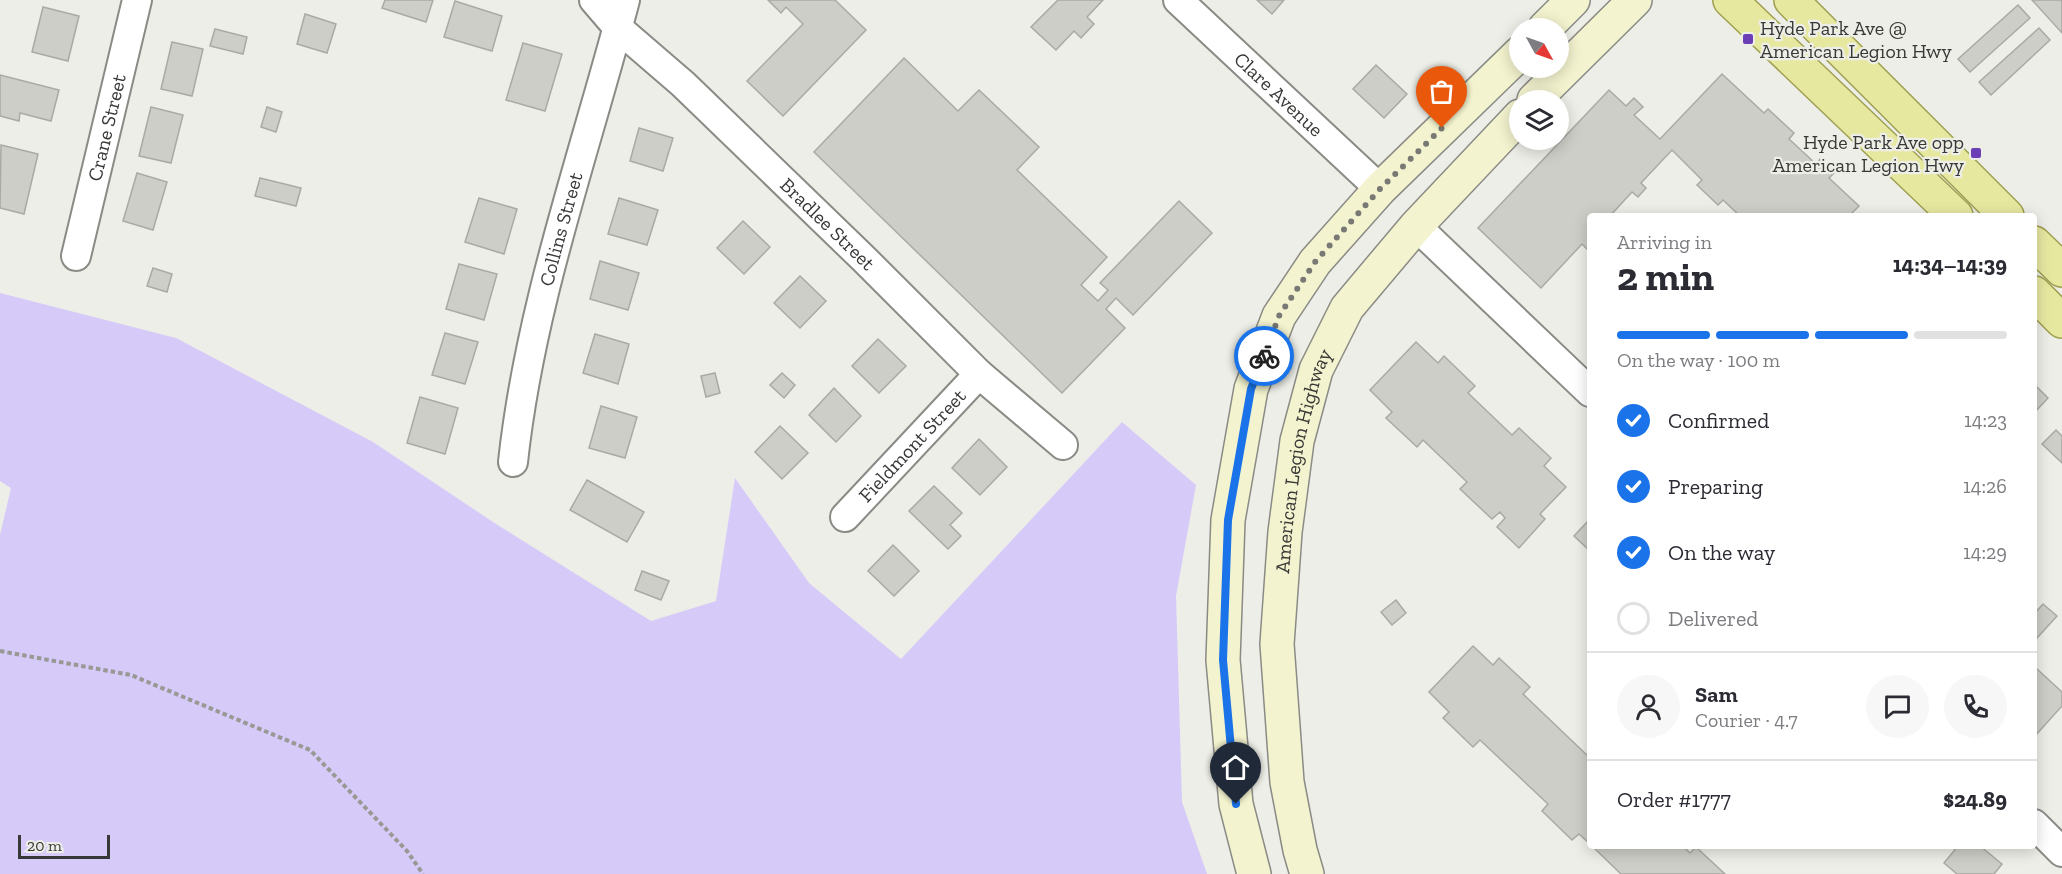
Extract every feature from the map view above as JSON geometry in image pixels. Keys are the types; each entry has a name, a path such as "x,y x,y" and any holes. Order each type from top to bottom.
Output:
{"main road":[{"path":"1555,18 1573,0"},
{"path":"1544,90 1635,0"},
{"path":"1730,0 1953,213"},
{"path":"1791,0 2004,213"},
{"path":"1254,874 1236,804 1223,660 1228,520 1251,389 1279,316 1315,262 1380,189 1509,64"},
{"name":"American Legion Highway","path":"1308,874 1300,850 1287,782 1277,644 1285,532 1297,441 1316,370 1347,308 1416,226 1509,128"},
{"path":"2037,246 2062,270"},
{"path":"2037,296 2062,321"}],"street":[{"name":"Crane Street","path":"76,256 137,0"},
{"name":"Bradlee Street","path":"594,0 618,28 683,84 979,374 1063,445"},
{"name":"Collins Street","path":"513,462 519,412 543,297 625,0"},
{"name":"Clare Avenue","path":"1178,0 1380,189"},
{"path":"1416,226 1587,389"},
{"name":"Fieldmont Street","path":"845,517 979,374"},
{"path":"2037,827 2062,852"}],"path":[{"path":"0,651 132,675 310,750 407,851 423,874"}],"shaded area":[{"path":"0,293 176,338 373,442 496,524 651,621 716,601 735,478 809,583 901,659 1122,422 1196,485 1176,596 1182,802 1207,874 0,874 0,535 11,488 0,481"}],"building":[{"path":"385,0 433,0 426,22 382,8"},
{"path":"768,0 835,0 866,30 783,116 747,81 803,24 786,7 781,13"},
{"path":"1058,0 1103,0 1087,17 1094,24 1081,38 1074,31 1056,50 1031,27"},
{"path":"1257,0 1284,0 1272,14"},
{"path":"2032,0 2062,0 2062,33"},
{"path":"455,1 502,16 492,51 444,37"},
{"path":"2018,5 2030,18 1970,72 1958,59"},
{"path":"43,7 79,16 68,61 32,52"},
{"path":"305,14 336,24 327,53 297,44"},
{"path":"2039,28 2050,40 1991,95 1979,82"},
{"path":"215,29 247,37 243,54 210,46"},
{"path":"172,42 203,49 192,96 161,89"},
{"path":"523,43 562,54 545,111 506,100"},
{"path":"904,58 958,111 979,90 1039,147 1017,170 1107,257 1081,285 1098,301 1108,290 1100,283 1179,201 1212,233 1133,315 1116,298 1106,309 1125,328 1062,393 814,152"},
{"path":"1376,65 1407,94 1384,118 1353,89"},
{"path":"1722,74 1764,113 1768,109 1794,133 1789,139 1816,164 1820,159 1834,173 1829,178 1859,206 1852,213 1737,213 1723,200 1718,205 1697,185 1702,180 1672,150 1641,183 1646,188 1638,197 1632,192 1613,213 1587,213 1587,249 1582,244 1541,288 1478,228 1552,150 1569,150 1569,132 1609,90 1626,106 1634,98 1643,107 1634,115 1660,139"},
{"path":"0,75 59,90 51,121 20,113 19,121 0,116"},
{"path":"151,107 183,115 171,163 139,156"},
{"path":"267,107 282,112 276,132 261,127"},
{"path":"639,128 673,138 663,171 630,161"},
{"path":"1,145 38,154 24,214 0,208"},
{"path":"137,173 167,182 153,230 123,221"},
{"path":"260,178 301,188 296,206 255,196"},
{"path":"479,198 517,209 504,254 465,242"},
{"path":"619,198 658,210 647,245 608,234"},
{"path":"743,221 770,247 744,274 717,248"},
{"path":"600,261 639,273 628,310 590,299"},
{"path":"459,264 497,274 484,320 446,309"},
{"path":"153,268 172,274 167,292 147,286"},
{"path":"800,276 826,301 800,328 774,303"},
{"path":"445,333 478,342 465,384 432,375"},
{"path":"595,334 629,344 618,384 583,373"},
{"path":"878,339 906,366 879,393 852,366"},
{"path":"1416,342 1438,363 1444,356 1475,386 1468,393 1512,435 1519,428 1551,458 1544,466 1566,487 1540,514 1545,519 1519,548 1497,527 1505,518 1500,512 1492,519 1460,489 1467,482 1423,440 1417,447 1386,418 1392,412 1370,390"},
{"path":"715,373 720,393 706,397 701,376"},
{"path":"782,373 795,385 784,398 770,385"},
{"path":"2037,387 2048,398 2037,410"},
{"path":"834,388 861,416 836,442 809,415"},
{"path":"420,397 458,408 445,454 407,443"},
{"path":"601,406 637,417 625,458 589,448"},
{"path":"780,426 808,453 782,479 755,452"},
{"path":"2056,430 2062,436 2062,463 2042,444"},
{"path":"979,439 1007,467 980,495 952,468"},
{"path":"587,480 644,512 627,542 570,510"},
{"path":"934,486 962,513 950,525 961,536 948,549 909,511"},
{"path":"1587,522 1587,548 1574,536"},
{"path":"893,545 919,571 894,596 868,571"},
{"path":"642,571 669,581 661,600 635,590"},
{"path":"1396,600 1406,613 1392,625 1381,612"},
{"path":"2043,604 2057,616 2037,638 2037,611"},
{"path":"1473,646 1493,665 1499,658 1530,687 1523,694 1587,755 1587,841 1579,834 1572,840 1542,811 1548,804 1480,740 1473,747 1443,718 1449,712 1429,692"},
{"path":"2037,669 2062,692 2062,706 2037,734"},
{"path":"1595,849 1686,849 1690,853 1694,849 1698,849 1725,874 1621,874"},
{"path":"1956,849 1984,849 2002,864 1994,874 1957,874 1944,863"}],"way so far":[{"path":"1264,356 1279,316 1315,262 1380,189 1442,128"}],"place":[{"name":"Hyde Park Ave @ American Legion Hwy","path":"1748,39"},
{"name":"Hyde Park Ave opp American Legion Hwy","path":"1976,153"}],"route":[{"path":"1236,804 1223,660 1228,520 1251,389 1264,356"}]}
